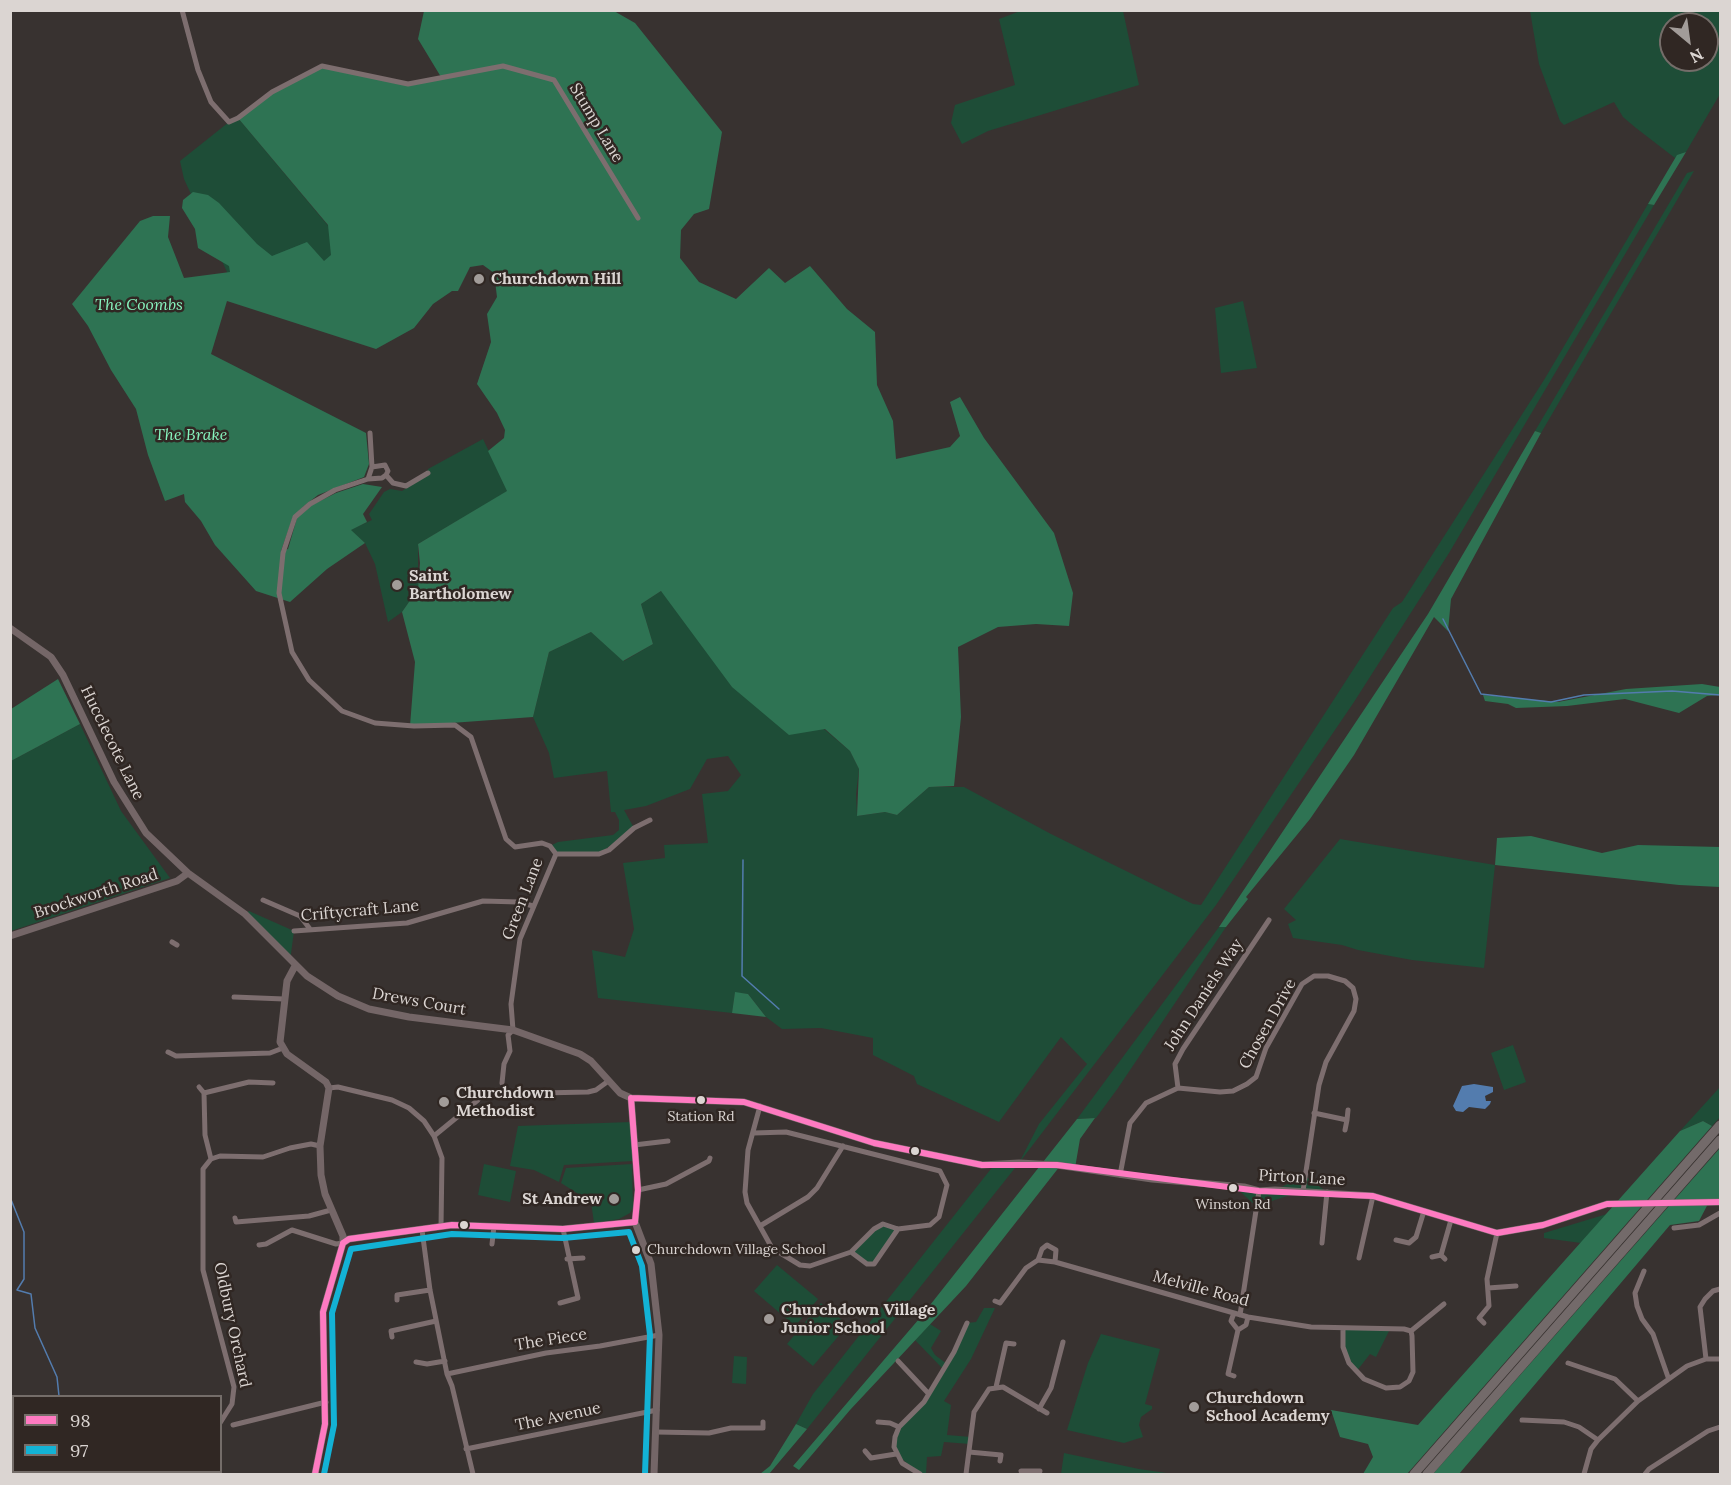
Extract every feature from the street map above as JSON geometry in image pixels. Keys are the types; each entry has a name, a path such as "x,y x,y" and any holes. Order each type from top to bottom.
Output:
{"highway":[{"path":"1414,1474 1720,1125"},
{"path":"1427,1474 1720,1140"}],"street":[{"name":"Stump Lane","path":"182,10 198,70 211,102 228,122 238,118 272,92 322,66 408,84 503,66 554,80 638,219"},
{"path":"368,479 372,467 370,433"},
{"path":"372,467 385,465 388,471 382,478 368,479 327,495 310,504 295,517 283,553 279,593 292,652 309,680 342,711 375,723 414,726 455,725 471,737 506,838 515,847 542,843 550,846 556,854 599,854 609,850 634,828 650,820"},
{"path":"386,475 393,483 406,486 428,473"},
{"name":"Hucclecote Lane","path":"10,628 51,657 72,693 114,782 134,818 146,833 188,873 245,914 296,966"},
{"name":"Green Lane","path":"502,1083 504,1064 510,1051 508,1035 513,1030 511,1004 520,939 556,854"},
{"name":"Brockworth Road","path":"10,936 177,881 188,873"},
{"path":"263,900 300,916 310,929"},
{"name":"Criftycraft Lane","path":"294,931 407,923 483,901 519,902 533,906"},
{"name":"John Daniels Way","path":"1178,1088 1175,1064 1183,1049 1269,920"},
{"path":"296,966 287,981 280,1042 287,1054 326,1082 329,1088 320,1146 321,1175 331,1210 343,1236 323,1312 326,1402 322,1451 315,1474"},
{"name":"Drews Court","path":"296,966 323,988 369,1009 409,1017 513,1030"},
{"name":"Chosen Drive","path":"1178,1088 1220,1092 1233,1091 1247,1084 1256,1077 1266,1047 1302,984 1314,976 1328,976 1345,981 1353,988 1356,999 1354,1011 1326,1062 1314,1113 1303,1191"},
{"path":"234,997 284,999"},
{"path":"513,1030 580,1054 591,1061 607,1082 620,1093 631,1098 638,1190 635,1222 651,1264 659,1335 654,1474"},
{"path":"168,1052 176,1056 270,1053 283,1048"},
{"path":"199,1087 204,1093 249,1082 270,1083 268,1075"},
{"path":"541,1093 588,1092 596,1090 607,1082"},
{"path":"329,1088 338,1087 392,1100 413,1111 434,1136 441,1158 441,1227"},
{"path":"1120,1175 1130,1123 1146,1103 1178,1088"},
{"name":"Oldbury Orchard","path":"204,1093 205,1134 211,1159 203,1168 203,1270 234,1396 222,1419"},
{"name":"Pirton Lane","path":"631,1098 726,1100 760,1106 850,1136 906,1151 982,1165 1019,1163 1057,1165 1120,1175 1244,1187 1259,1191 1327,1192 1373,1196 1497,1233 1535,1227 1589,1208 1622,1203 1720,1202"},
{"path":"434,1136 478,1100"},
{"path":"754,1133 786,1132 929,1166 940,1171 945,1178 946,1185 936,1222 898,1229 883,1224 874,1229 850,1252 810,1266 800,1265 772,1248 745,1192 748,1150 760,1106"},
{"path":"1345,1130 1348,1110"},
{"path":"1314,1113 1347,1120"},
{"path":"634,1145 665,1142 661,1135"},
{"path":"211,1159 220,1156 262,1157 311,1144 320,1146"},
{"path":"760,1226 808,1197 817,1188 843,1146"},
{"path":"638,1190 666,1184 711,1161"},
{"path":"1238,1330 1231,1321 1237,1314 1259,1191"},
{"path":"1322,1243 1327,1192"},
{"path":"1359,1258 1373,1196"},
{"path":"235,1218 236,1222 299,1217 331,1210"},
{"path":"1396,1240 1409,1243 1416,1237 1424,1211"},
{"path":"1674,1228 1699,1225 1720,1213"},
{"path":"1432,1257 1443,1257 1451,1220"},
{"path":"264,1246 292,1230 336,1244 349,1239 441,1227 494,1226 563,1229 635,1222"},
{"path":"492,1244 494,1226"},
{"path":"560,1303 578,1298 567,1259 563,1229"},
{"path":"850,1252 867,1264 873,1264 898,1229"},
{"path":"422,1230 430,1290 447,1374 452,1386 473,1474"},
{"path":"1479,1319 1489,1306 1488,1288 1497,1233"},
{"name":"Melville Road","path":"996,1300 1000,1304 1026,1268 1038,1260 1042,1249 1047,1245 1056,1250 1055,1262"},
{"path":"567,1259 583,1258"},
{"name":"Melville Road","path":"1038,1260 1055,1262 1248,1317 1311,1327 1411,1331"},
{"path":"1644,1272 1635,1293 1637,1306 1642,1319 1653,1334 1668,1377"},
{"path":"1488,1288 1516,1286"},
{"path":"1706,1359 1700,1307 1713,1291 1720,1289"},
{"path":"397,1295 430,1290"},
{"path":"1343,1328 1343,1347 1349,1363 1364,1379 1386,1388 1400,1387 1409,1381 1413,1372 1411,1331 1444,1304"},
{"path":"1228,1374 1238,1330 1246,1325 1248,1317"},
{"path":"391,1332 436,1321"},
{"path":"920,1474 902,1462 897,1454 894,1447 899,1427 924,1401 927,1392 954,1352 967,1323"},
{"name":"The Piece","path":"447,1374 546,1353 659,1335"},
{"path":"1000,1340 1014,1344"},
{"path":"1039,1409 1051,1388 1063,1342"},
{"path":"996,1387 1006,1343"},
{"path":"1584,1474 1591,1449 1638,1401 1668,1377 1687,1366 1706,1359 1720,1359"},
{"path":"416,1362 427,1364 445,1361"},
{"path":"898,1361 927,1392"},
{"path":"1568,1363 1590,1368 1615,1379 1638,1401"},
{"path":"966,1474 974,1412 983,1395 996,1387 1010,1390 1047,1413"},
{"path":"233,1425 326,1402"},
{"name":"The Avenue","path":"466,1449 657,1410"},
{"path":"1522,1420 1564,1422 1579,1427 1598,1440"},
{"path":"656,1432 710,1433 730,1428 763,1428 763,1422"},
{"path":"878,1422 899,1427"},
{"path":"1645,1474 1649,1469 1699,1437 1720,1427"},
{"path":"865,1451 871,1458 897,1454"},
{"path":"969,1452 1001,1455 1000,1461"},
{"path":"1021,1463 1022,1473 1040,1471"}],"green space":[{"path":"1023,10 1123,11 1139,85 988,131 962,144 951,123 955,105 1015,85 999,19"},
{"path":"424,11 614,11 635,23 722,132 709,209 694,214 681,230 680,258 699,282 736,299 769,268 785,283 810,266 847,309 875,332 877,385 893,421 896,459 950,447 960,436 950,402 960,397 984,438 1054,533 1073,593 1069,626 1036,624 998,627 958,647 961,717 954,786 929,787 897,815 885,812 857,816 859,769 850,751 825,729 789,735 732,687 661,591 641,604 653,644 623,661 591,632 549,652 533,717 410,726 415,662 402,612 418,589 420,563 418,544 507,491 488,451 504,438 505,430 497,413 477,384 491,342 487,314 497,297 494,273 483,265 470,267 458,291 452,291 433,304 414,328 376,349 227,301 211,354 366,433 369,464 364,477 318,495 304,506 293,517 281,551 288,549 297,518 312,505 336,493 363,484 382,487 363,514 367,522 351,530 365,543 327,569 290,602 256,591 215,545 201,521 185,502 184,494 165,501 148,455 136,409 111,370 88,326 72,304 140,221 153,216 170,216 168,237 184,278 230,272 229,266 198,248 195,229 182,208 183,200 193,192 208,195 219,203 257,244 272,256 307,242 324,261 331,255 328,225 238,118 272,92 322,66 408,84 441,77 418,39"},
{"path":"1530,11 1720,11 1720,94 1686,152 1675,158 1623,117 1614,102 1564,125 1560,121 1539,64"},
{"path":"238,118 330,228 332,254 321,277 233,285 184,179 180,161 229,122"},
{"path":"1686,152 1654,205 1648,204 1677,155"},
{"path":"1694,171 1541,433 1535,431 1687,173"},
{"path":"1648,204 1654,205 1449,553 1354,702 1216,905 1019,1163 1039,1124 1087,1064 1061,1037 999,1122 917,1084 914,1076 873,1055 873,1038 821,1028 782,1029 766,1017 748,994 735,993 732,1013 598,998 592,950 625,957 634,929 623,863 665,858 664,845 708,843 702,794 728,791 741,775 728,756 707,759 690,789 646,806 624,810 634,828 599,854 556,854 550,846 558,842 613,835 619,830 619,820 615,812 611,812 607,771 554,778 549,753 533,717 549,652 591,632 624,661 653,644 641,604 661,591 850,751 859,769 856,794 857,816 885,812 897,815 929,787 964,787 1051,834 1193,904 1201,905 1393,608 1402,602 1544,380"},
{"path":"1243,301 1257,368 1221,373 1215,308"},
{"path":"1535,431 1541,433 1451,599 1448,631 1434,617 1354,755 1310,819 1246,897 1248,899 1226,927 1219,927 1428,614"},
{"path":"483,439 508,491 418,544 418,589 402,612 388,622 375,564 365,543 350,530 372,520 369,514 384,492 390,489 402,491 426,476 428,469"},
{"path":"58,679 80,724 11,761 11,709"},
{"path":"1702,684 1720,687 1720,695 1707,696 1679,713 1625,699 1567,706 1516,708 1508,704 1485,701 1483,695 1558,702 1626,689"},
{"path":"80,724 121,811 170,878 11,931 11,761"},
{"path":"1531,836 1602,853 1638,845 1720,847 1720,887 1679,885 1495,865 1497,838"},
{"path":"1340,839 1495,865 1484,968 1412,960 1342,945 1293,938 1288,924 1296,920 1284,909"},
{"path":"249,911 294,931 290,961 245,914"},
{"path":"1219,927 1226,927 1096,1118 1077,1119"},
{"path":"735,992 748,994 766,1017 732,1013"},
{"path":"1513,1045 1526,1082 1504,1090 1491,1053"},
{"path":"1720,1087 1720,1117 1712,1126 1703,1121 1680,1131"},
{"path":"1095,1118 1080,1139 1075,1168 1060,1166 966,1286 850,1410 799,1470 793,1466 919,1319 1077,1119"},
{"path":"1703,1121 1712,1126 1407,1474 1363,1474 1373,1457 1368,1444 1340,1437 1331,1410 1418,1425 1680,1131"},
{"path":"631,1122 633,1161 564,1165 559,1182 534,1170 510,1166 518,1126"},
{"path":"1720,1148 1720,1199 1709,1202 1699,1221 1670,1225 1459,1474 1433,1474"},
{"path":"1019,1163 807,1429 796,1424 813,1394 994,1165"},
{"path":"484,1164 516,1171 510,1202 478,1195"},
{"path":"632,1164 633,1207 630,1213 619,1219 594,1223 591,1202 561,1183 566,1168"},
{"path":"1305,1176 1327,1192 1303,1191 1256,1206 1234,1186 1275,1190"},
{"path":"1607,1214 1581,1243 1544,1238 1544,1233"},
{"path":"883,1224 898,1229 879,1259 867,1264 851,1252"},
{"path":"777,1265 818,1299 795,1326 754,1291"},
{"path":"821,1303 848,1325 813,1366 787,1344"},
{"path":"984,1308 995,1308 971,1359 944,1401 951,1405 947,1435 971,1437 970,1444 944,1442 941,1456 927,1457 926,1474 920,1474 896,1454 895,1437 899,1427 924,1402 943,1369 915,1340 930,1324 941,1331 931,1348 935,1355 947,1364 967,1323 976,1322"},
{"path":"1343,1328 1390,1329 1376,1357 1370,1354 1356,1372 1343,1347"},
{"path":"1101,1334 1160,1349 1145,1404 1152,1406 1152,1409 1141,1417 1139,1425 1143,1437 1124,1443 1067,1430 1088,1363"},
{"path":"734,1356 747,1357 746,1384 732,1383"},
{"path":"796,1424 807,1429 769,1474 760,1474 770,1466"},
{"path":"1064,1453 1139,1469 1173,1474 1061,1474"}],"water":[{"path":"1474,1084 1493,1087 1493,1092 1485,1096 1486,1101 1491,1101 1490,1104 1485,1109 1469,1107 1463,1112 1456,1111 1453,1106 1462,1086"}],"waterway":[{"path":"1443,619 1481,694 1551,702 1584,695 1672,691 1720,695"},
{"path":"743,860 742,976 779,1009"},
{"path":"10,1197 24,1232 24,1279 17,1290 31,1294 35,1328 57,1377 59,1395"}],"transit line":[{"name":"98","path":"631,1098 744,1102 874,1143 982,1165 1057,1165 1259,1191 1373,1196 1497,1233 1543,1225 1607,1204 1720,1202"},
{"name":"98","path":"631,1098 638,1190 635,1222"},
{"name":"98","path":"343,1243 349,1239 452,1225 563,1229 635,1222"},
{"name":"97","path":"324,1474 334,1425 332,1313 351,1249 452,1234 563,1238 629,1232 642,1266 650,1335 645,1474"},
{"name":"98","path":"315,1474 325,1424 323,1312 343,1243"}],"place":[{"name":"Churchdown Hill","path":"479,279"},
{"name":"Saint Bartholomew","path":"397,585"},
{"name":"Station Rd","path":"701,1100"},
{"name":"Churchdown Methodist","path":"444,1102"},
{"name":"Winston Rd","path":"1233,1188"},
{"name":"St Andrew","path":"614,1199"},
{"name":"Churchdown Village School","path":"636,1250"},
{"name":"Churchdown Village Junior School","path":"769,1319"},
{"name":"Churchdown School Academy","path":"1194,1407"}],"park label":[{"name":"The Coombs","path":"139,305"},
{"name":"The Brake","path":"191,435"}]}
